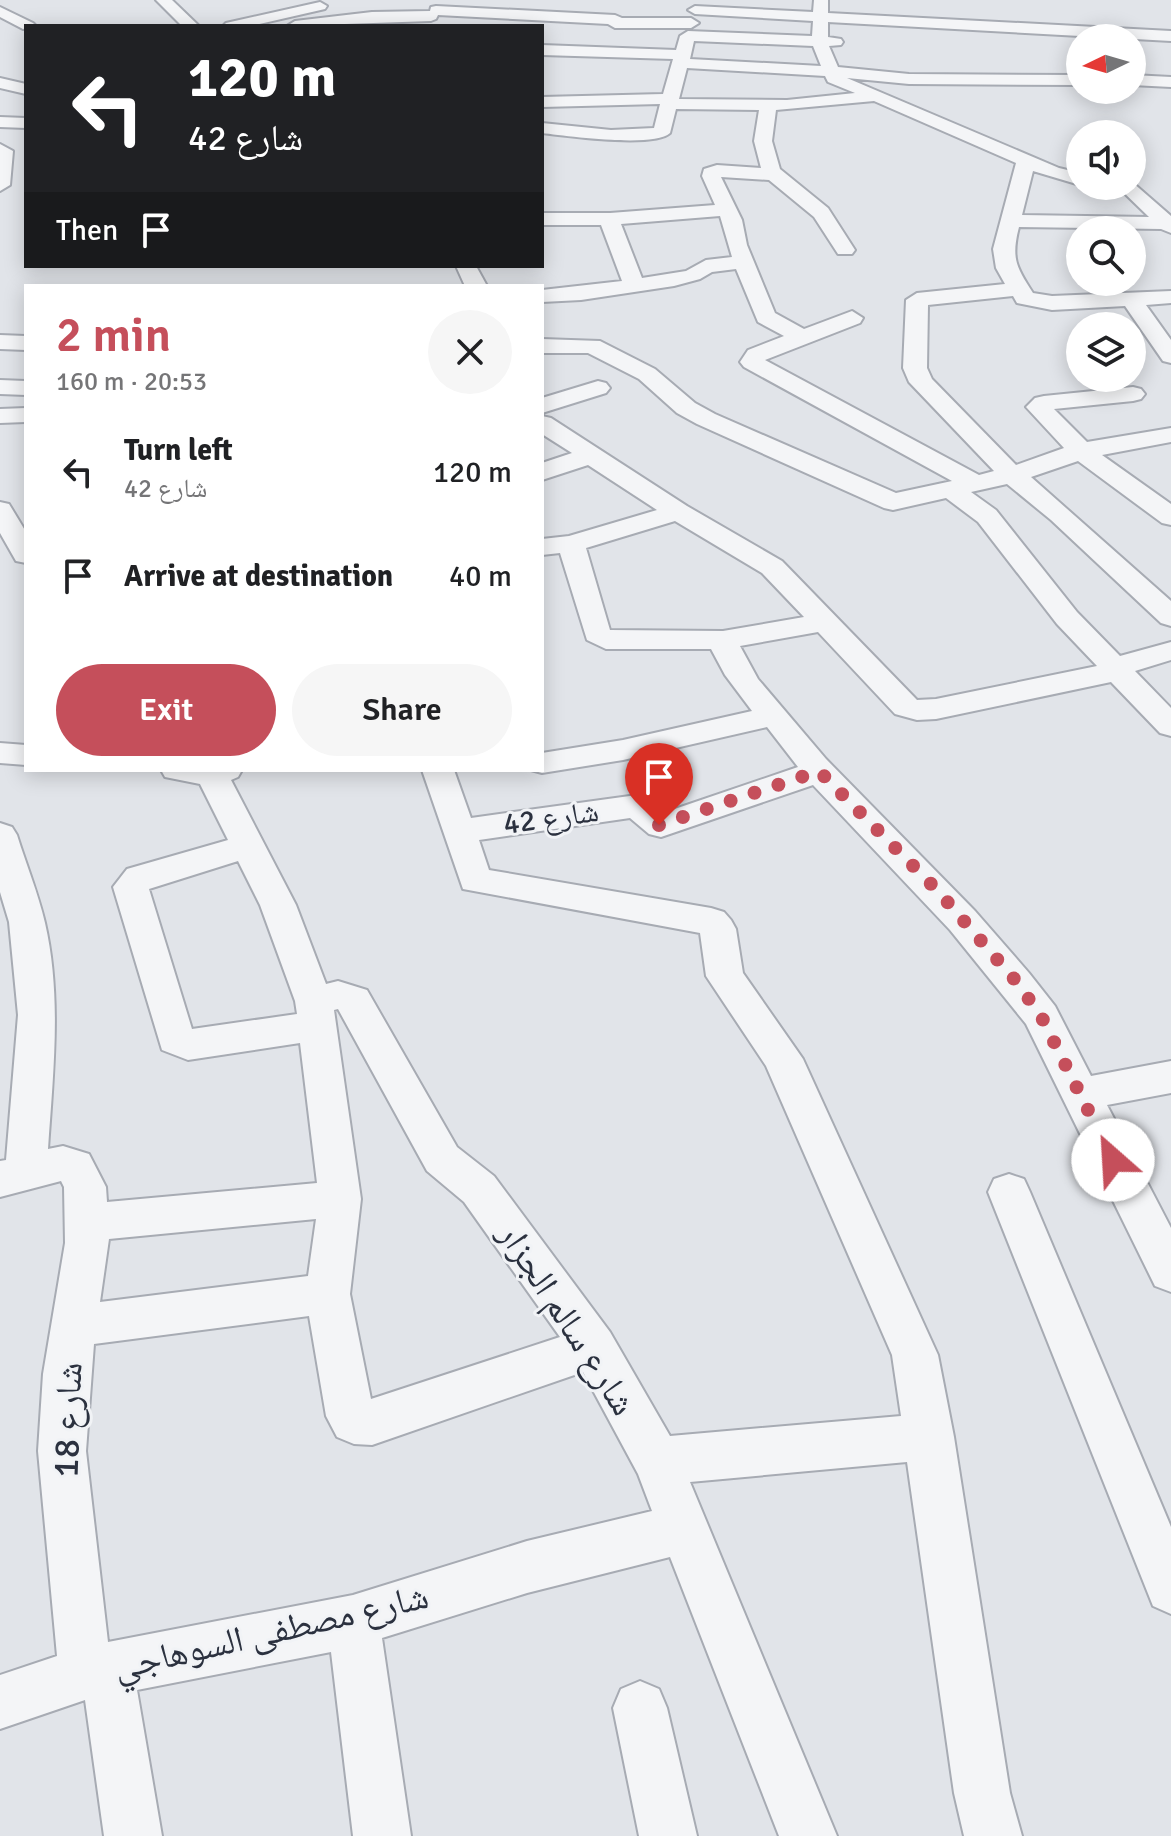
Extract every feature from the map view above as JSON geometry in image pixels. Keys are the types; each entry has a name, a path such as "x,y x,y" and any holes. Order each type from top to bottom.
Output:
{"street":[{"path":"163,0 189,24"},
{"path":"532,10 550,0"},
{"path":"611,53 614,0"},
{"path":"821,0 820,42 846,75 876,96 1066,176"},
{"path":"866,0 867,26"},
{"path":"906,0 907,27"},
{"path":"245,24 333,3"},
{"path":"328,24 434,13 532,10 615,21 694,17 820,17 867,26 1066,29"},
{"path":"0,11 24,24"},
{"path":"694,17 739,38 852,43"},
{"path":"544,128 611,135 658,135 663,131 676,68 694,17"},
{"path":"1038,28 1046,66"},
{"path":"1146,33 1171,36"},
{"path":"739,38 737,71 760,105 762,149 774,175 819,210 845,250"},
{"path":"544,50 611,53 676,68 909,79 1003,73 1046,66 1066,74"},
{"path":"737,71 790,76 846,75 868,55"},
{"path":"908,57 909,79"},
{"path":"790,76 802,104"},
{"path":"1146,79 1171,82"},
{"path":"0,98 19,88"},
{"path":"544,102 760,105 876,96"},
{"path":"0,122 24,123"},
{"path":"0,149 4,151 5,195"},
{"path":"1026,161 1003,249 1006,268 1025,298 1057,303 1097,296"},
{"path":"774,175 711,173 766,317 802,337"},
{"path":"1144,200 1166,218"},
{"path":"544,219 610,219 727,210"},
{"path":"1010,221 1166,218"},
{"path":"610,219 614,243 628,266 635,286"},
{"path":"544,296 685,278 714,264 745,262"},
{"path":"1018,289 921,299 916,303 915,368 921,382 1012,475 1060,514 1171,617"},
{"path":"1146,289 1158,289 1169,297"},
{"path":"1135,296 1171,356"},
{"path":"1057,303 1066,314"},
{"path":"852,318 756,355 752,362 964,487 1049,597 1171,726"},
{"path":"0,342 24,343"},
{"path":"548,356 592,346 647,374 686,408 706,419 888,502 900,502 1012,475 1081,451 1171,433"},
{"path":"0,387 24,388"},
{"path":"544,405 598,388"},
{"path":"1118,415 1134,395"},
{"path":"1134,395 1171,433"},
{"path":"1134,395 1039,405 1040,410 1081,451 1171,517"},
{"path":"0,416 24,415"},
{"path":"544,424 678,512 772,567 906,707 917,710 1116,669 1171,651"},
{"path":"544,471 589,456"},
{"path":"0,510 24,552"},
{"path":"678,512 556,546 601,638 725,648"},
{"path":"998,529 1060,514"},
{"path":"650,658 725,648 825,622"},
{"path":"725,648 755,697 819,771 937,890 1015,980 1041,1016 1171,1272"},
{"path":"544,763 623,750 773,716"},
{"path":"0,753 24,755"},
{"name":"شارع 42","path":"459,831 637,806 661,826 819,771"},
{"path":"197,772 247,846 278,905 315,1014 340,1199 328,1294 350,1416 363,1423 594,1347"},
{"path":"439,772 475,880 688,916 711,921 718,929 725,976 783,1059 915,1355 930,1437 982,1793 993,1836"},
{"path":"0,835 27,922 37,1015 13,1175"},
{"path":"247,846 139,878 131,887 176,1039 180,1044 188,1045 315,1014"},
{"name":"شارع سالم الجزار","path":"315,1014 338,995 354,1000 442,1159 479,1189 594,1347 657,1461 808,1836"},
{"path":"1081,1094 1171,1077"},
{"name":"شارع 18","path":"13,1175 63,1163 74,1166 85,1187 88,1222 66,1374 62,1451 96,1671 133,1836"},
{"path":"1009,1192 1171,1588"},
{"path":"88,1222 340,1199"},
{"path":"74,1326 328,1294"},
{"path":"657,1461 930,1437"},
{"name":"شارع مصطفى السوهاجي","path":"0,1702 96,1671 353,1621 527,1567 683,1529"},
{"path":"353,1621 382,1836"},
{"path":"640,1708 668,1836"}],"route":[{"path":"659,825 819,771 937,890 1015,980 1041,1016 1113,1160"}]}
